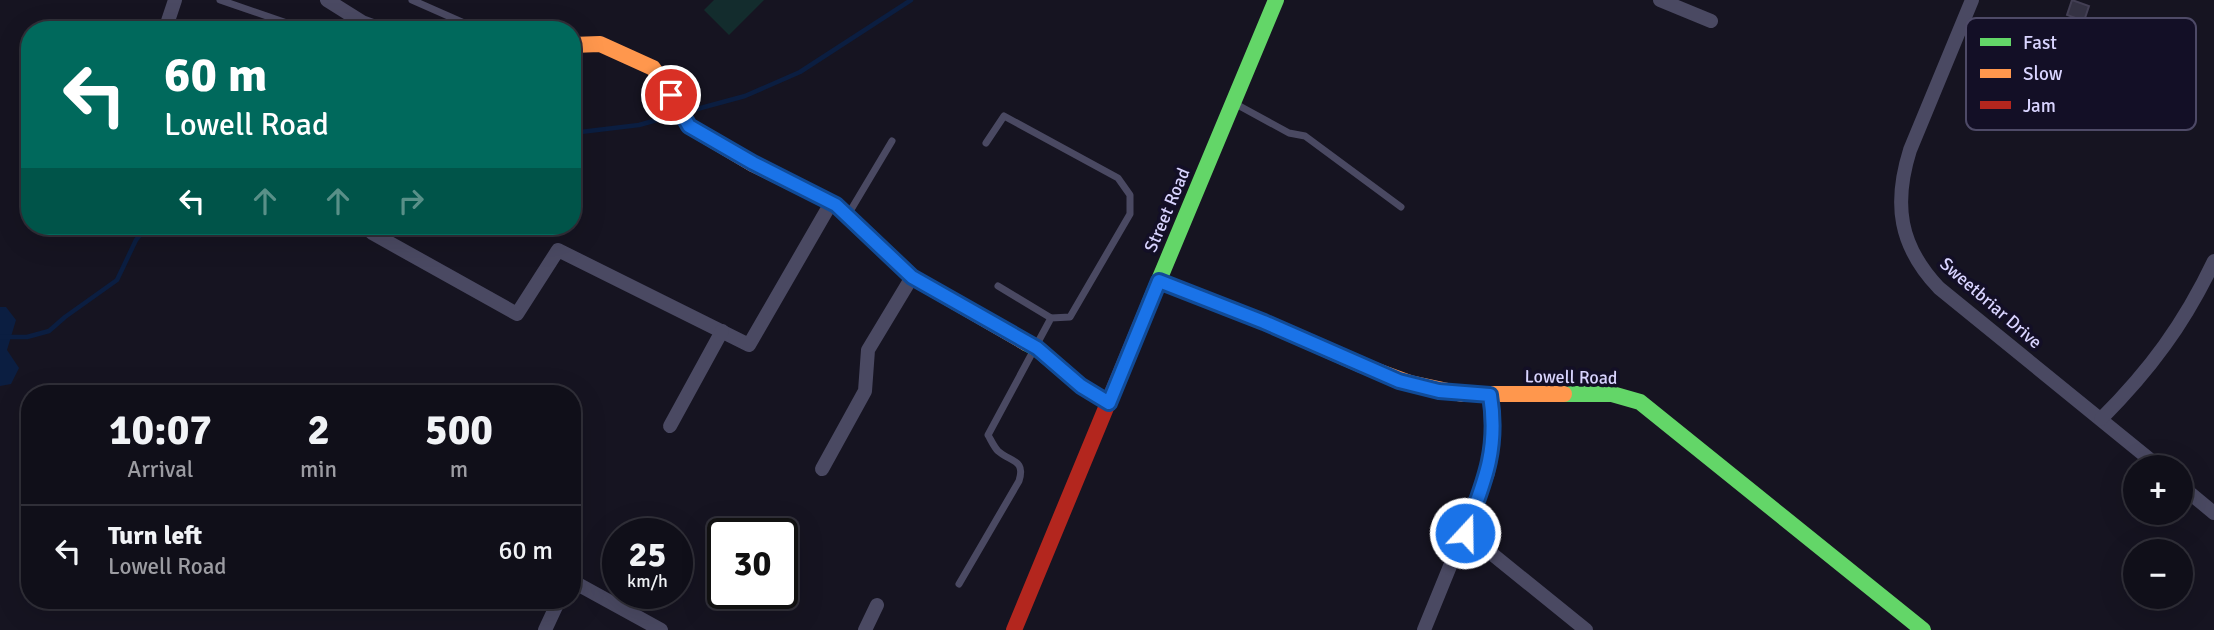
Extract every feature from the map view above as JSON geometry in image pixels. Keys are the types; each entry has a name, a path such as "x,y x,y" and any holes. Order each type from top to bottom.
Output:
{"street":[{"path":"167,21 175,0"},
{"path":"327,0 360,21"},
{"name":"Street Road","path":"1014,630 1276,0"},
{"path":"1660,0 1711,22"},
{"name":"Sweetbriar Drive","path":"1972,0 1904,169 1900,208 1903,230 1918,263 1938,288 2144,455"},
{"path":"581,45 600,44 653,68 689,126 831,203 912,277 1037,348 1081,386 1109,403"},
{"path":"376,235 517,314 558,250 749,345 831,203"},
{"path":"2101,419 2129,391 2171,338 2214,261"},
{"path":"822,469 864,391 868,350 912,277"},
{"name":"Lowell Road","path":"1159,281 1264,322 1399,381 1439,391 1490,395 1612,394 1640,402 1923,630"},
{"path":"670,426 722,331"},
{"path":"1424,630 1488,473 1493,429 1490,395"},
{"path":"2193,496 2214,513"},
{"path":"1465,533 1586,630"},
{"path":"581,586 661,630"},
{"path":"865,630 877,605"},
{"path":"545,630 555,609"}],"lane":[{"path":"220,0 281,21"},
{"path":"412,0 460,21"},
{"path":"1234,102 1289,134 1304,136 1401,207"},
{"path":"986,143 1004,116 1118,178 1130,194 1130,214 1070,317 1051,318 999,286"},
{"path":"847,216 892,141"},
{"path":"960,584 1019,481 1022,472 1018,462 996,450 988,435 1051,318"}],"green space":[{"path":"714,0 764,0 729,35 704,10"}],"water":[{"path":"0,307 6,307 16,320 7,350 19,368 11,384 0,386"}],"building":[{"path":"2072,0 2089,6 2085,18 2067,15"}],"waterway":[{"path":"686,112 745,96 800,72 911,0"},
{"path":"581,132 639,125 678,114"},
{"path":"0,337 27,337 49,331 117,280 140,235"}],"traffic: fast":[{"path":"1149,304 1276,0"},
{"path":"1026,343 1036,348 1081,386 1109,403"},
{"path":"1564,394 1612,394 1640,402 1923,630"}],"traffic: slow":[{"path":"581,45 600,44 653,68 689,126 753,164 836,205 912,277 1026,343"},
{"path":"1159,281 1410,383 1462,394 1564,394"}],"traffic: jam":[{"path":"1014,630 1149,304"}],"route":[{"path":"671,95 689,126 753,163 836,205 912,277 1037,348 1081,386 1109,403 1159,281 1264,322 1399,381 1439,391 1490,395 1493,429 1488,473 1465,533"}]}
